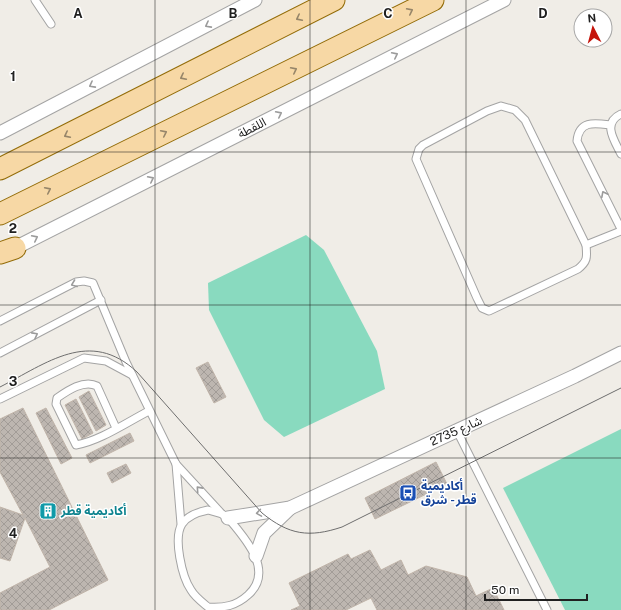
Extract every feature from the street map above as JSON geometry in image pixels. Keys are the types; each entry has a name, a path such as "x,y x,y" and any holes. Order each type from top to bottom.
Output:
{"main road":[{"path":"0,169 334,0"},
{"path":"0,214 433,0"}],"street":[{"path":"0,133 255,0"},
{"name":"اللقطة","path":"5,252 504,0"},
{"name":"شارع 2735","path":"225,516 290,508 576,376 621,353"},
{"name":"شارع 2735","path":"256,556 264,532 290,508"}],"lane":[{"path":"35,0 51,24"},
{"path":"501,106 515,110 525,120 586,245 588,259 585,264 578,269 497,309 489,311 482,308 417,164 417,154 419,149 423,145 494,108 501,106"},
{"path":"621,114 612,121 610,125 612,136 621,154"},
{"path":"586,245 621,230 577,141 578,134 582,128 588,124 610,125"},
{"path":"0,321 76,282 84,281 93,283 149,411 176,464 225,516 256,556 260,578 255,589 235,605 222,608 208,607 190,589 181,569 178,540 181,524 176,464"},
{"path":"0,353 101,300"},
{"path":"0,399 84,358 106,361 133,376"},
{"path":"116,428 97,386 91,383 85,383 57,398 56,404 76,445 85,443 116,428 149,411"},
{"path":"457,431 547,610"},
{"path":"181,524 195,513 208,510 225,516"}],"green space":[{"path":"306,235 324,250 377,351 385,389 284,437 264,420 209,310 208,283"},
{"path":"621,429 621,610 565,610 503,488"}],"building":[{"path":"208,362 226,397 214,403 196,368"},
{"path":"89,391 106,425 96,431 79,397"},
{"path":"76,399 93,433 82,439 65,405"},
{"name":"أكاديمية قطر","path":"23,408 108,580 49,610 0,610 0,593 50,567 25,518 10,561 0,558 0,507 23,515 0,472 0,419"},
{"path":"46,408 72,458 61,464 36,413"},
{"path":"130,433 134,441 90,463 86,455"},
{"path":"436,462 447,484 375,519 365,498"},
{"path":"126,464 131,473 112,483 107,473"},
{"path":"370,550 381,570 401,560 408,575 426,566 467,577 476,596 493,588 504,610 377,610 371,598 346,610 291,610 300,606 289,583 348,554 351,559"}],"tram line":[{"path":"0,387 35,368 68,354 85,351 102,352 120,359 137,372 262,513 281,526 290,530 309,533 319,533 342,527 621,388"}],"place":[{"name":"أكاديمية قطر - شرق","path":"408,493"},
{"name":"أكاديمية قطر","path":"48,511"}]}
